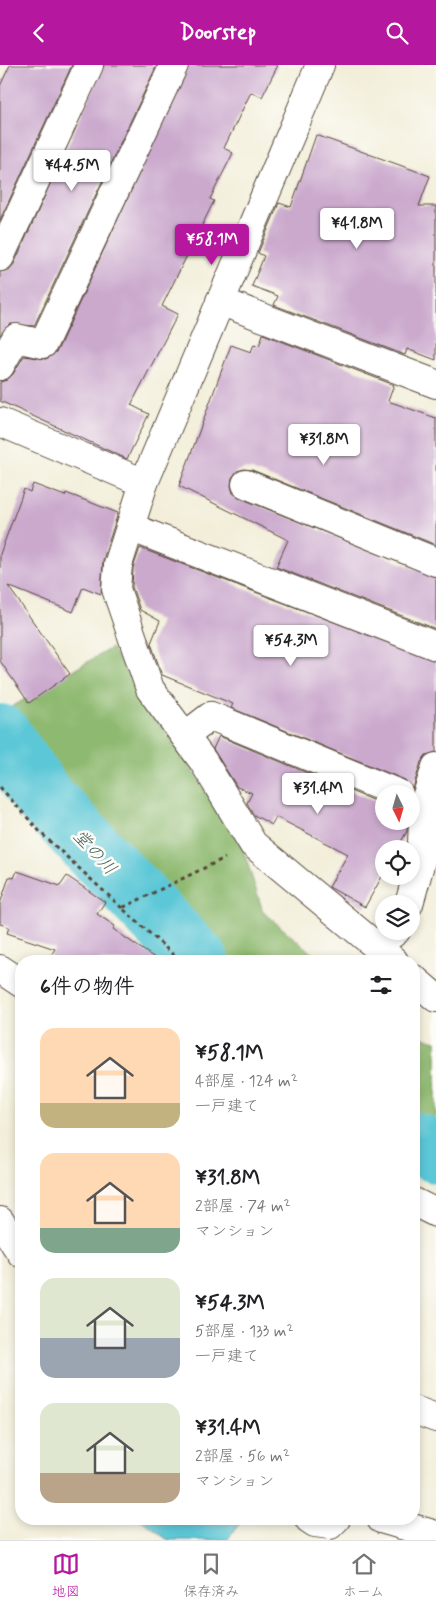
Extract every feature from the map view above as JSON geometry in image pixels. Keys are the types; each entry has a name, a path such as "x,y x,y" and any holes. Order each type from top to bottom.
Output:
{"street":[{"path":"0,257 89,65"},
{"path":"0,366 16,338 43,344 174,65"},
{"path":"320,65 144,483 118,565 116,589 150,689 204,761 253,844 389,946"},
{"path":"220,301 436,384"},
{"path":"0,422 144,483"},
{"path":"246,484 436,562"},
{"path":"130,527 436,646"},
{"path":"185,736 212,716 377,785"},
{"path":"420,798 436,767"},
{"path":"413,895 428,864 420,814"},
{"path":"420,984 436,998"},
{"path":"420,1205 436,1213"},
{"path":"0,1221 15,1244"},
{"path":"420,1412 436,1418"},
{"path":"401,1525 436,1535"}],"path":[{"path":"0,787 42,834 173,955"},
{"path":"122,908 253,844"}],"green space":[{"path":"111,648 242,846 263,912 314,955 210,955 57,791 5,711"},
{"path":"420,1037 436,1041 436,1131 420,1124"}],"water":[{"path":"148,1525 238,1525 227,1540 168,1540"}],"building":[{"path":"10,65 72,65 0,220 0,86"},
{"path":"104,65 157,65 34,326 10,324 0,335 0,272 9,270 14,264"},
{"path":"189,65 278,65 262,97 251,92 224,148 233,153 210,199 214,201 162,306 178,314 131,405 149,414 127,459 0,401 0,382 7,380 13,374 24,356 46,359 57,351"},
{"path":"316,135 430,176 419,206 436,206 436,360 407,349 405,355 274,305 278,296 252,286 264,256 258,253 279,203 291,207"},
{"path":"263,334 394,385 388,401 436,418 436,545 252,470 244,469 237,471 232,478 231,486 233,493 240,498 436,577 436,629 276,567 288,540 179,486 231,345 251,352 254,344 259,346"},
{"path":"33,484 65,496 66,493 118,513 103,560 101,594 83,587 73,612 8,586 70,674 29,703 0,661 0,554 24,489 30,492"},
{"path":"140,548 436,661 436,752 426,755 421,762 414,785 410,785 405,780 231,708 233,704 162,675 151,643 160,621 140,610 132,587 133,568"},
{"path":"219,736 375,801 375,830 407,830 402,840 375,840 375,885 377,885 365,907 329,887 348,854 276,817 272,825 254,815 247,803 252,793 237,787 213,749"},
{"path":"17,871 60,886 67,876 105,902 97,914 115,926 113,929 150,955 51,955 55,949 7,933 9,927 0,924 0,904 9,877 14,878"}],"waterway":[{"name":"堂の川","path":"0,735 43,797 192,955"},
{"name":"堂の川","path":"420,1145 436,1152"}]}
